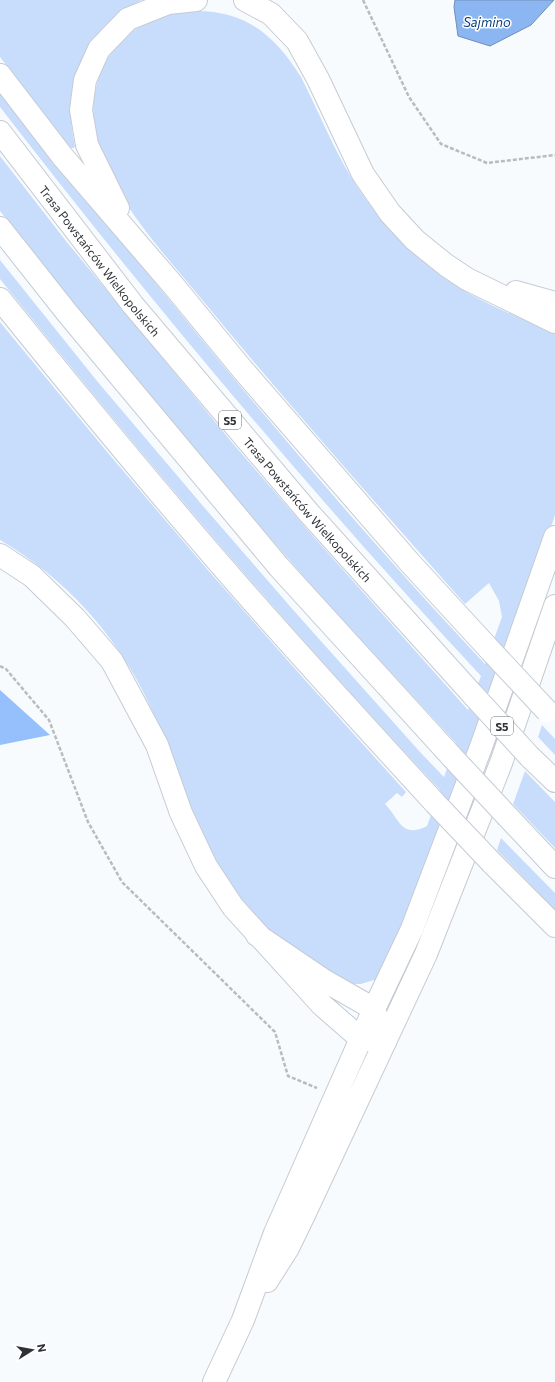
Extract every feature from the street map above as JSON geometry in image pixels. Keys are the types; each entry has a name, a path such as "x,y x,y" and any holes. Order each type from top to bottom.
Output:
{"main road":[{"path":"131,236 86,145 81,110 85,80 99,49 128,19 168,3 196,0"},
{"path":"245,0 271,14 296,41 318,79 363,174 390,213 414,240 467,279 555,322"},
{"path":"0,76 63,156 328,469 411,564 551,716"},
{"name":"Trasa Powstańców Wielkopolskich","path":"0,132 133,305 309,513 474,696 530,757 555,781"},
{"path":"0,228 68,314 279,567 508,818 555,867"},
{"path":"467,279 555,302"},
{"path":"0,299 142,472 240,587 352,713 435,803 555,926"},
{"path":"214,1382 243,1320 275,1233 374,1009 412,929 481,748 555,537"},
{"path":"0,555 32,576 75,618 112,661 157,745 181,813 206,866 233,907 322,1006 361,1039 385,1042"},
{"path":"243,1320 291,1241 426,954 501,763 555,606"},
{"path":"257,935 325,981 374,1009 385,1042"}],"path":[{"path":"363,0 409,97 441,144 487,163 555,155"},
{"path":"0,666 6,669 50,720 88,822 122,882 276,1032 288,1076 336,1096"}],"shaded area":[{"path":"0,0 142,0 122,11 106,25 92,42 82,61 75,81 72,102 74,148 70,148 0,57"},
{"path":"191,11 210,11 227,14 242,20 256,27 280,48 301,77 338,154 354,182 376,213 416,255 446,279 472,295 499,309 555,333 555,515 526,602 431,865 377,979 361,984 350,984 295,949 269,929 247,906 230,883 203,835 150,706 122,656 106,633 67,591 24,555 0,540 0,322 108,453 207,569 406,792 402,797 397,793 385,804 402,826 406,829 412,830 427,826 440,790 270,603 160,475 0,279 0,260 97,381 203,506 295,612 444,777 456,743 324,600 214,473 96,332 0,211 0,156 66,241 235,446 468,710 481,676 356,538 234,397 174,326 57,181 0,107 0,87 117,235 236,381 358,524 485,664 502,617 499,601 489,583 465,604 297,413 161,251 124,200 101,154 94,130 94,96 98,80 113,50 125,37 151,21 164,16"},
{"path":"0,690 50,735 0,745"},
{"path":"542,725 555,739 555,755 538,737"},
{"path":"525,771 555,802 555,848 513,804"},
{"path":"501,838 555,893 555,910 497,850"}],"water":[{"name":"Sajmino","path":"455,0 554,0 531,25 490,46 458,36 454,7"}]}
